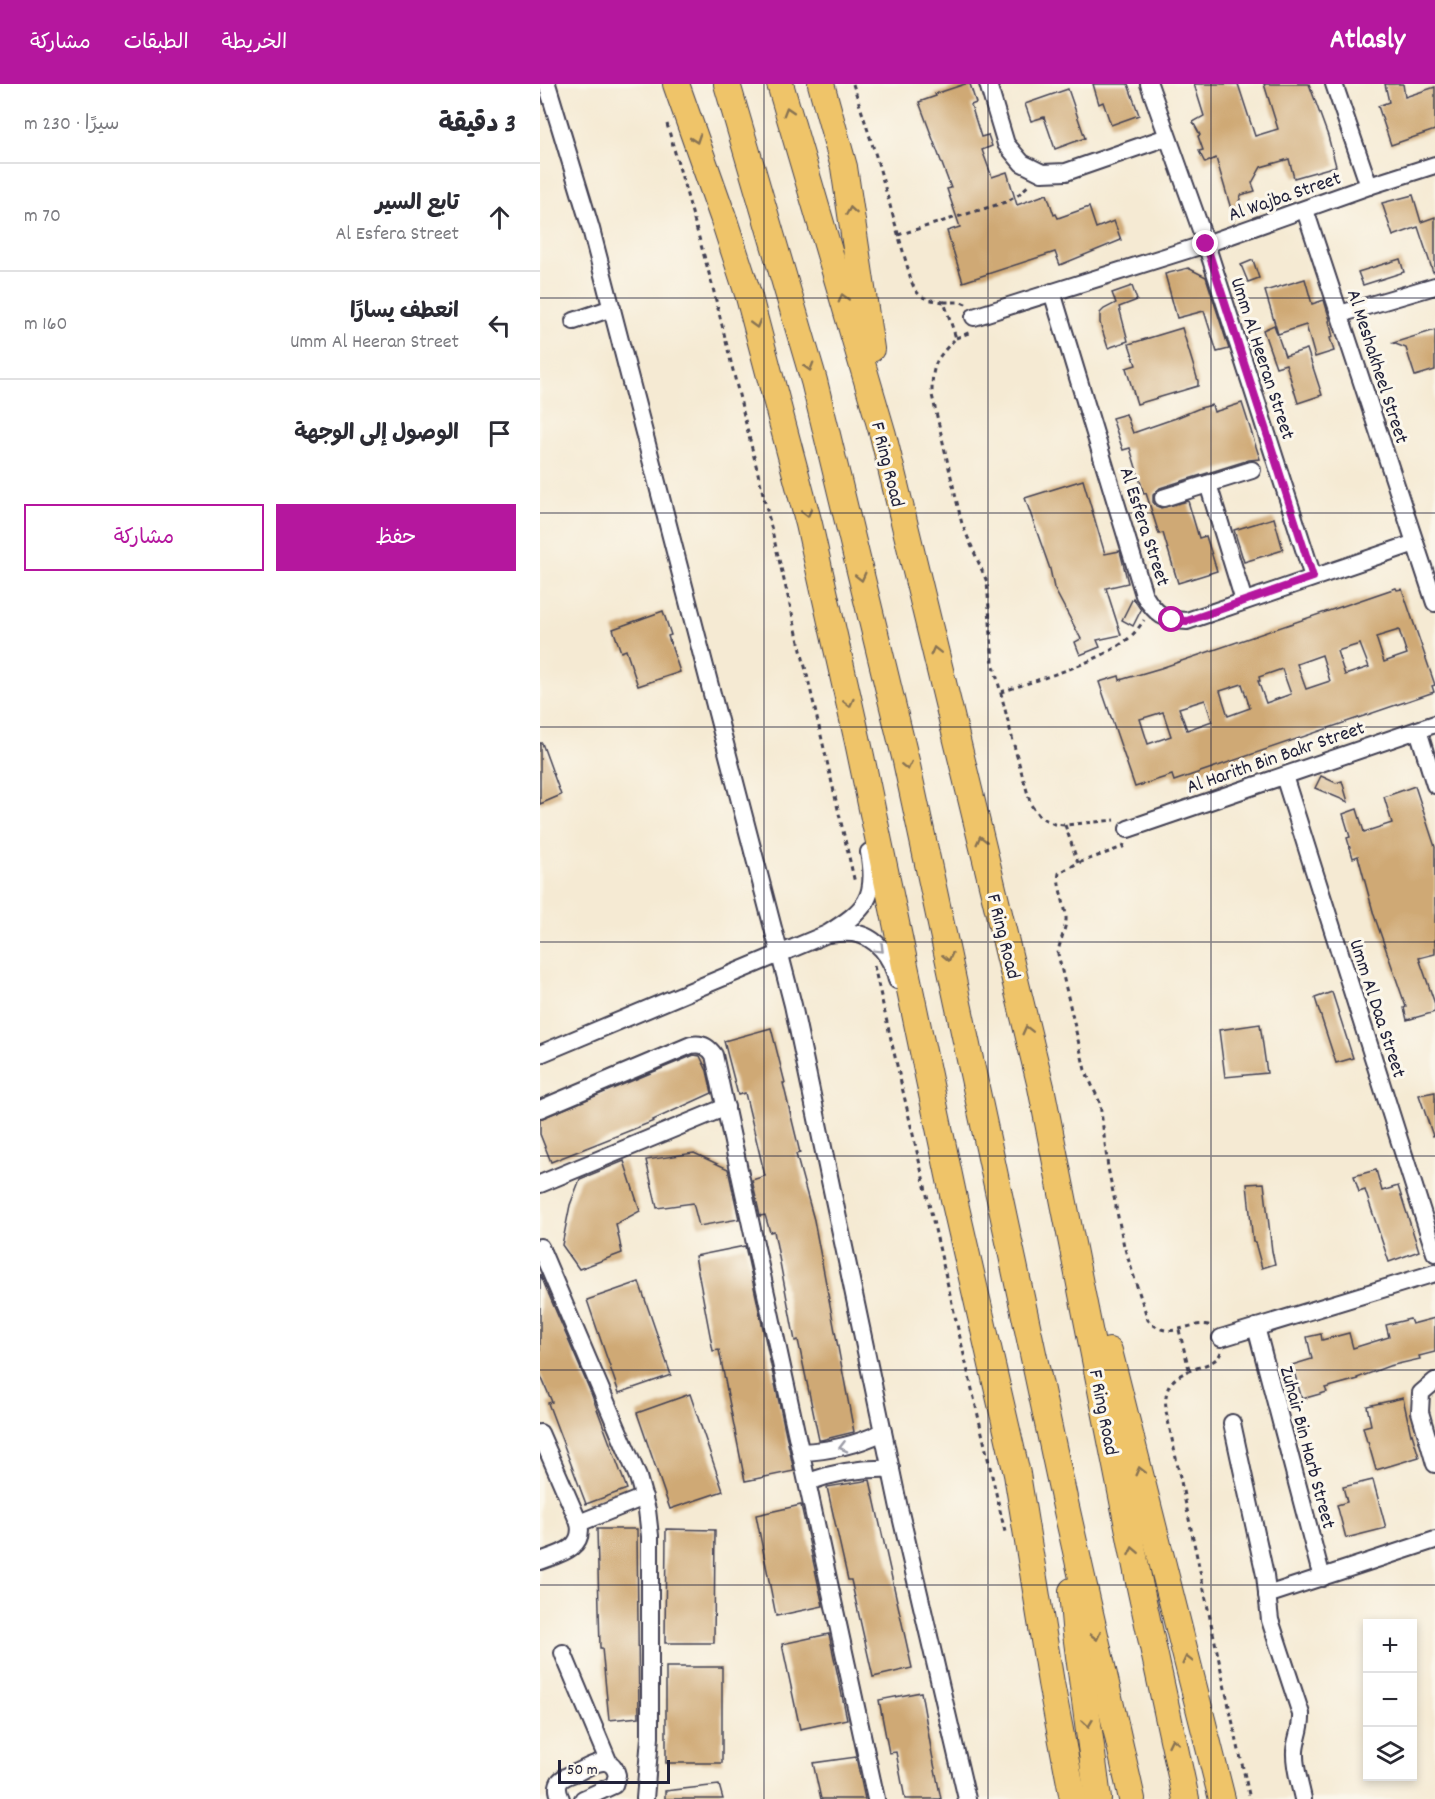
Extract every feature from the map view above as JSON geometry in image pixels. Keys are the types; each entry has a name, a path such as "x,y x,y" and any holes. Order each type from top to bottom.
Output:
{"highway":[{"path":"676,84 727,229 766,358 809,524 858,742 954,1199 1017,1474 1051,1683 1074,1799"},
{"path":"712,84 764,210"},
{"path":"727,84 814,381 906,760 1064,1498 1132,1799"},
{"name":"F Ring Road","path":"780,84 883,435 1041,1087 1140,1587 1185,1799"},
{"path":"821,84 844,167 883,435"},
{"path":"1041,1087 1222,1799"},
{"path":"1064,1498 1075,1626 1098,1799"}],"street":[{"path":"988,84 1006,144 1022,163 1042,173 1066,172 1167,137"},
{"name":"Umm Al Heeran Street","path":"1149,84 1206,244 1313,577"},
{"path":"1338,85 1369,186"},
{"path":"546,96 591,229 793,1005 891,1469 967,1799"},
{"name":"Al Wajba Street","path":"974,317 1206,244 1435,165"},
{"name":"Al Meshakheel Street","path":"1305,210 1435,603"},
{"path":"1340,314 1435,286"},
{"name":"Al Esfera Street","path":"1052,292 1144,595 1152,609 1172,620 1187,621 1415,543"},
{"path":"574,321 612,308"},
{"path":"1163,498 1252,470"},
{"path":"1208,484 1244,601"},
{"name":"Al Harith Bin Bakr Street","path":"1128,829 1435,724"},
{"path":"1418,730 1435,785"},
{"path":"540,1054 827,934 848,921 861,909 870,891 872,872 856,783 858,742"},
{"name":"Umm Al Daa Street","path":"1284,776 1435,1253"},
{"path":"827,934 862,935 877,944 891,960 920,1093 929,1115 942,1135"},
{"path":"540,1109 696,1044 707,1047 714,1054 876,1799"},
{"path":"540,1184 726,1107"},
{"path":"540,1247 638,1477 644,1497 650,1536 650,1737 645,1799"},
{"path":"1221,1338 1435,1273"},
{"name":"Zuhair Bin Harb Street","path":"1256,1327 1322,1578"},
{"path":"1435,1381 1421,1393 1420,1412 1435,1464"},
{"path":"1232,1423 1265,1575 1270,1620 1301,1714 1295,1762 1303,1799"},
{"path":"801,1452 818,1452 843,1447 883,1432"},
{"path":"540,1433 579,1523 580,1535 574,1547 540,1561"},
{"path":"808,1482 840,1472 874,1468 891,1469"},
{"path":"579,1523 644,1497"},
{"path":"1268,1595 1435,1540"},
{"path":"563,1653 609,1762 617,1775 614,1785 610,1788 583,1799"},
{"path":"561,1799 558,1792 561,1780 598,1762 609,1762"}],"path":[{"path":"853,84 916,293 924,298 944,302 956,338 937,360 932,377 932,394 962,524 987,582 993,662 1031,805 1040,817 1054,824 1112,820 1121,821 1128,829 1128,837 1123,847 1078,863 1059,873 1066,922 1058,954 1085,1070 1100,1103 1108,1168 1124,1246 1148,1320 1156,1328 1165,1331 1209,1324 1216,1328 1221,1338 1220,1356 1213,1361 1189,1369 1172,1381 1166,1395 1166,1411 1250,1799"},
{"path":"898,236 1006,202 1018,195 1042,173"},
{"path":"1001,692 1114,649 1131,637 1152,609"},
{"path":"1065,825 1078,863"},
{"path":"1179,1330 1189,1369"}],"building":[{"path":"970,84 976,103 971,105 981,137 988,135 992,146 982,150 992,177 1007,172 1017,205 1047,194 1054,215 1056,214 1058,218 1089,207 1096,228 1114,221 1121,240 1060,265 1055,252 963,282 947,231 960,227 947,189 951,188 919,102"},
{"path":"1093,84 1128,84 1139,115 1111,125 1103,102 1099,104"},
{"path":"1194,84 1238,84 1255,136 1278,129 1264,84 1309,84 1336,166 1294,178 1289,159 1261,167 1252,183 1255,191 1241,195 1234,219 1216,158 1205,163 1199,151 1203,150 1198,136 1200,135 1193,122 1204,116"},
{"path":"1385,84 1403,84 1405,97 1435,87 1435,130 1391,145 1378,106 1389,102"},
{"path":"1068,89 1085,138 1055,149 1044,117 1031,121 1025,104"},
{"path":"1413,195 1421,222 1435,217 1435,271 1433,272 1418,227 1393,236 1382,203"},
{"path":"1400,259 1404,272 1363,285 1358,272"},
{"path":"1253,260 1259,278 1248,282 1241,265"},
{"path":"1188,268 1206,277 1229,349 1217,352 1204,311 1177,318 1165,274"},
{"path":"1305,279 1312,304 1324,300 1333,337 1330,338 1334,351 1315,357 1306,325 1278,334 1265,291"},
{"path":"1132,286 1137,300 1119,307 1128,341 1108,348 1100,323 1100,313 1116,303 1112,293"},
{"path":"1274,325 1285,356 1307,349 1322,395 1298,403 1286,364 1276,367 1263,330"},
{"path":"1182,328 1198,386 1137,404 1126,368 1136,365 1129,344"},
{"path":"1435,330 1435,370 1415,376 1406,348 1393,343"},
{"path":"1242,403 1260,459 1249,460 1160,488 1153,495 1153,502 1161,508 1188,501 1199,538 1206,536 1217,571 1178,583 1163,533 1159,534 1130,448 1123,450 1112,418 1126,414 1133,433 1200,408 1212,405 1214,412"},
{"path":"1083,480 1105,554 1120,551 1128,583 1106,588 1121,635 1097,640 1100,647 1080,655 1075,642 1081,639 1054,588 1050,569 1025,498"},
{"path":"1274,518 1283,550 1244,562 1234,530"},
{"path":"1396,588 1397,590 1402,589 1435,685 1432,686 1434,692 1174,781 1172,775 1135,787 1099,682 1119,676 1120,680","holes":["1399,630 1407,654 1384,662 1376,637","1360,644 1369,667 1345,675 1337,651","1322,655 1330,681 1306,689 1297,664","1282,669 1291,694 1266,703 1258,681 1260,681 1259,677","1242,684 1250,708 1228,716 1220,691","1205,700 1212,721 1187,730 1179,708","1163,712 1171,736 1148,744 1140,719"]},
{"path":"1133,598 1141,610 1133,626 1122,620"},
{"path":"663,611 671,635 668,636 680,672 638,686 626,650 621,652 613,629"},
{"path":"540,743 542,743 561,795 540,804"},
{"path":"1321,776 1336,783 1342,781 1348,802 1315,788"},
{"path":"1415,786 1435,847 1435,954 1419,958 1435,1004 1435,1012 1407,1020 1404,1008 1406,1007 1374,915 1358,856 1353,858 1343,814 1357,809 1364,832 1392,823 1384,797"},
{"path":"1332,992 1353,1058 1336,1063 1315,998"},
{"path":"1260,1024 1267,1073 1225,1077 1219,1030"},
{"path":"771,1028 800,1153 796,1154 814,1220 854,1432 821,1440 819,1440 798,1340 795,1341 774,1231 770,1232 765,1215 760,1216 752,1180 765,1176 745,1093 738,1095 724,1041"},
{"path":"694,1055 700,1056 707,1071 712,1093 654,1121 551,1162 540,1134 540,1119"},
{"path":"1435,1092 1435,1135 1433,1136 1419,1095"},
{"path":"694,1153 728,1169 739,1219 699,1226 693,1203 657,1208 646,1160"},
{"path":"624,1161 640,1211 616,1224 622,1253 579,1269 562,1245 570,1205 580,1179"},
{"path":"1376,1170 1382,1191 1398,1186 1419,1251 1389,1262 1365,1190 1359,1192 1354,1176"},
{"path":"1264,1183 1275,1264 1262,1268 1255,1242 1253,1242 1247,1184"},
{"path":"745,1246 794,1471 745,1481 719,1350 713,1351 695,1256"},
{"path":"540,1274 591,1393 627,1489 586,1504 548,1403 552,1402 540,1374"},
{"path":"639,1282 671,1375 619,1393 587,1300"},
{"path":"1435,1318 1435,1352 1419,1356 1420,1359 1389,1366 1358,1379 1325,1388 1327,1392 1302,1399 1292,1365 1312,1359 1307,1337 1321,1334 1322,1340 1349,1333 1353,1348 1389,1337 1386,1325 1410,1319 1412,1324"},
{"path":"690,1394 723,1491 670,1509 637,1413"},
{"path":"1403,1398 1411,1435 1419,1457 1376,1470 1363,1427 1371,1425 1367,1406"},
{"path":"870,1480 912,1668 873,1677 827,1487"},
{"path":"1373,1480 1386,1528 1346,1538 1337,1505 1347,1502 1343,1487"},
{"path":"801,1505 823,1606 776,1616 756,1515"},
{"path":"597,1529 637,1529 639,1717 609,1720 602,1648 600,1648"},
{"path":"666,1529 715,1530 714,1643 665,1643"},
{"path":"829,1634 847,1719 800,1729 782,1644"},
{"path":"666,1667 722,1667 722,1763 666,1763"},
{"path":"921,1692 941,1799 905,1799 896,1752 889,1753 879,1700"},
{"path":"856,1757 865,1799 821,1799 813,1763"},
{"path":"719,1785 723,1799 665,1799 665,1791"}],"route":[{"path":"1172,620 1187,621 1313,577 1206,244"}]}
